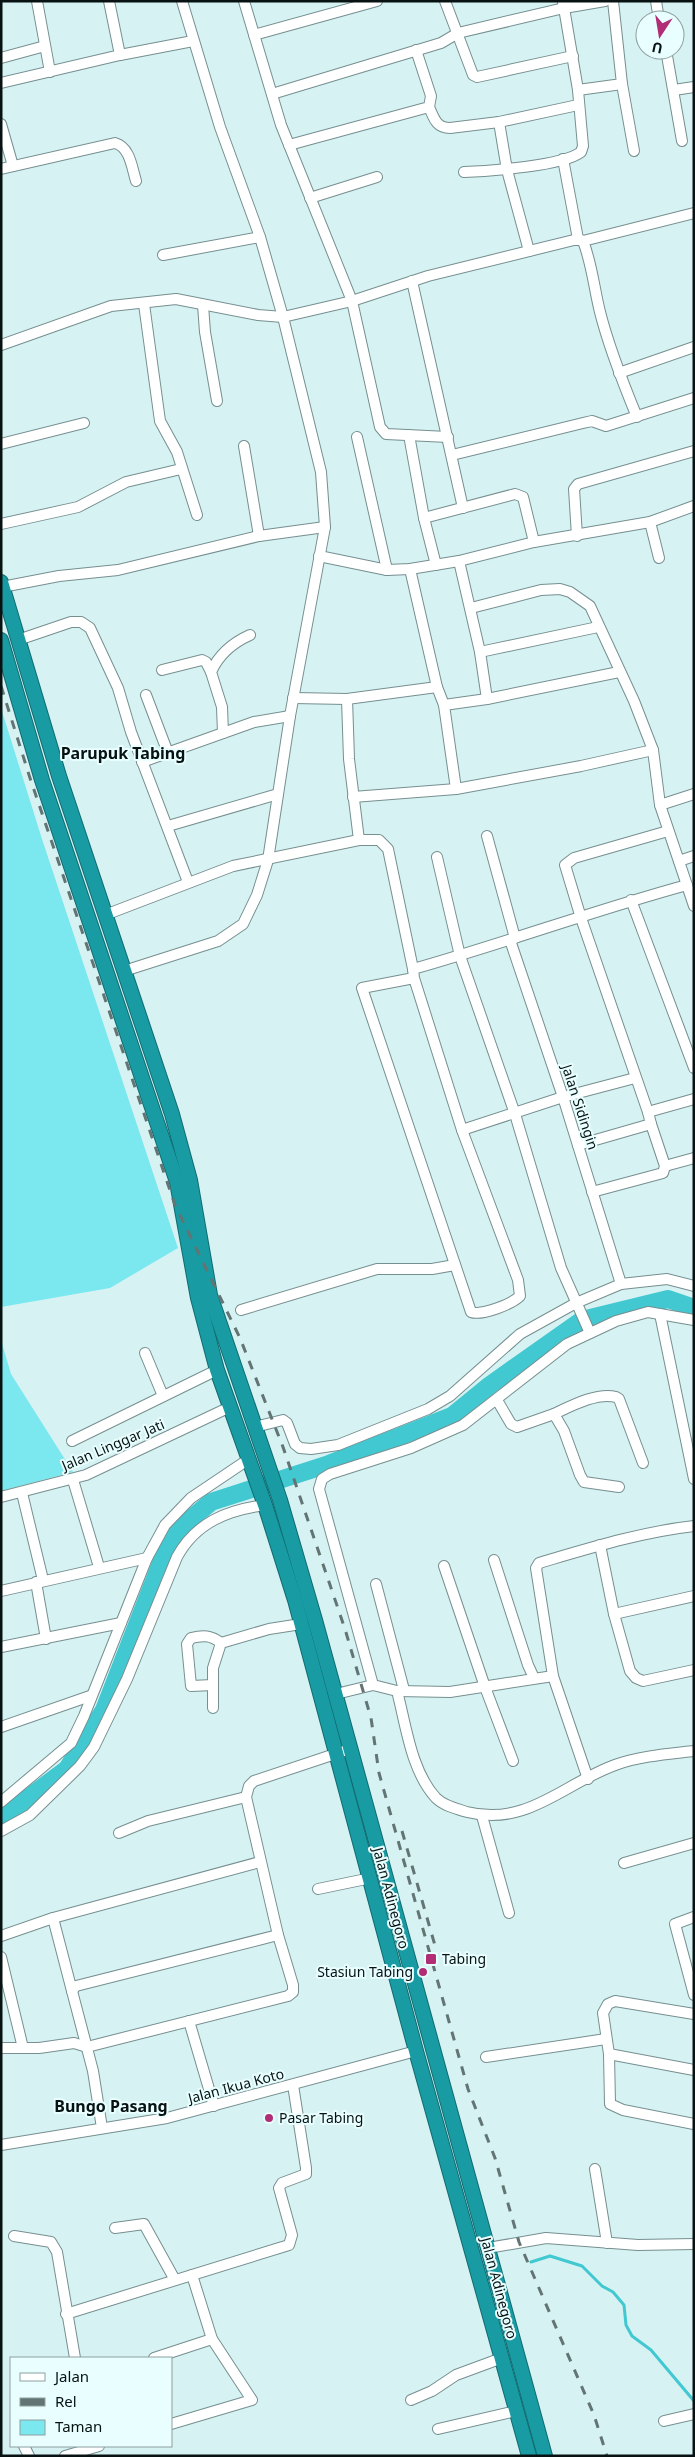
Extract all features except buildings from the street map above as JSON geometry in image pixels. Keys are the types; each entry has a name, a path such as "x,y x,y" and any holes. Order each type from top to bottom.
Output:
{"highway":[{"path":"2,584 59,776 172,1114 183,1181"},
{"path":"1,640 42,780 183,1181"},
{"path":"42,780 59,776"},
{"name":"Jalan Adinegoro","path":"183,1181 198,1298 217,1370 265,1504 302,1598 315,1620 336,1694 344,1751 371,1878 416,2051 529,2456"},
{"name":"Jalan Adinegoro","path":"183,1181 210,1294 280,1500 302,1598 301,1624 344,1751 488,2248 545,2456"},
{"path":"301,1624 309,1620 315,1620"}],"street":[{"path":"37,1 50,72"},
{"path":"109,1 120,55"},
{"path":"124,971 218,941 242,924 257,895 268,860 293,698 325,526 320,472 283,317 260,237 220,127 182,1"},
{"path":"244,1 289,146 352,301 380,426 386,434 448,437"},
{"path":"254,35 377,1"},
{"path":"445,1 472,75 477,77 573,56"},
{"path":"272,94 442,43 458,33 564,5 605,1"},
{"path":"612,1 622,84 634,151"},
{"path":"464,172 507,170 577,156 581,152 583,146 578,90 564,5"},
{"path":"1,83 120,55 193,41"},
{"path":"1,58 45,46"},
{"path":"416,50 431,96 429,107 437,124 442,128 499,122 578,105"},
{"path":"668,60 682,141"},
{"path":"578,90 622,84"},
{"path":"674,90 694,87"},
{"path":"289,146 429,107"},
{"path":"499,122 507,170 529,251"},
{"path":"1,124 13,166"},
{"path":"1,169 115,143 122,146 127,153 136,181"},
{"path":"563,159 581,240 590,258 600,310 619,373 637,417"},
{"path":"310,198 377,177"},
{"path":"1,345 111,306 176,300 283,317 352,301 412,281 529,251 694,213"},
{"path":"163,255 260,237"},
{"path":"412,281 463,508"},
{"path":"144,304 160,421 177,452 197,515"},
{"path":"203,305 205,332 218,401"},
{"path":"619,373 694,347"},
{"path":"452,455 568,426 592,422 606,426 694,398"},
{"path":"1,444 84,423"},
{"path":"409,435 424,518 436,565"},
{"path":"357,437 387,570"},
{"path":"244,446 258,536"},
{"path":"578,536 574,489 578,484 644,467 694,451"},
{"path":"1,524 78,507 126,482 181,469"},
{"path":"424,518 515,494 523,498 534,542"},
{"path":"319,556 387,570 410,569 458,561 534,542 578,536 650,522 694,506"},
{"path":"650,522 659,558"},
{"path":"2,584 118,570 258,536 325,526"},
{"path":"458,561 471,608 487,700"},
{"path":"410,569 437,688 444,706 456,789"},
{"path":"471,608 541,590 560,589 570,592 590,606 598,627 634,701 652,750 660,805 694,906"},
{"path":"18,640 71,622 81,622 87,625 101,647 118,688 130,732 168,826 188,882"},
{"path":"480,652 598,627"},
{"path":"211,672 217,658 236,641 250,635"},
{"path":"162,670 202,660 206,662 222,707 223,733"},
{"path":"444,706 487,700 619,672"},
{"path":"293,698 347,699 437,688"},
{"path":"146,695 168,753"},
{"path":"347,699 349,759 360,840"},
{"path":"142,762 254,722 290,716"},
{"path":"353,797 456,789 581,766 652,750"},
{"path":"168,826 278,794"},
{"path":"660,805 694,794"},
{"path":"592,1192 659,1175 663,1173 664,1166 648,1112 566,871 568,862 668,831"},
{"name":"Jalan Sidingin","path":"487,836 512,939 621,1284"},
{"path":"105,915 233,866 360,840 379,840 388,849 413,974 462,1130 518,1280 520,1296 513,1303 473,1314 362,988 413,974 460,956 581,918 631,900 687,885"},
{"path":"679,861 694,856"},
{"path":"437,857 460,956 515,1114 562,1268 589,1331"},
{"path":"631,900 694,1068"},
{"path":"462,1130 563,1097 635,1078"},
{"path":"648,1112 694,1099"},
{"path":"578,1145 651,1124"},
{"path":"664,1166 693,1160"},
{"path":"241,1310 377,1269 432,1269 455,1265"},
{"path":"255,1427 283,1420 287,1423 295,1444 300,1448 311,1449 338,1445 428,1409 450,1396 520,1334 621,1284 667,1279 694,1286"},
{"path":"373,1685 320,1489 322,1480 330,1474 412,1448 463,1425 567,1344 589,1331 648,1312 694,1320"},
{"path":"660,1314 694,1479"},
{"path":"144,1353 163,1396"},
{"path":"72,1441 217,1370"},
{"path":"497,1400 511,1424 517,1427 601,1397 616,1397 619,1399 644,1462"},
{"name":"Jalan Linggar Jati","path":"1,1498 73,1480 230,1407"},
{"path":"554,1414 564,1431 584,1482 619,1488"},
{"path":"1,1802 71,1743 84,1716 90,1696 147,1558 161,1532 176,1513 192,1498 250,1461"},
{"path":"73,1480 99,1567"},
{"path":"22,1493 39,1581 46,1639"},
{"path":"1,1832 30,1815 80,1766 94,1747 128,1680 177,1557 187,1541 212,1520 220,1516 244,1508 265,1504"},
{"path":"588,1779 553,1676 536,1568 539,1563 600,1545 670,1528 694,1526"},
{"path":"600,1545 614,1614 630,1671 636,1678 643,1681 694,1670"},
{"path":"1,1591 99,1567 147,1558"},
{"path":"494,1560 529,1670 534,1678"},
{"path":"444,1566 484,1687 513,1761"},
{"path":"376,1584 418,1768 436,1798 446,1805 482,1816 508,1814 552,1799 615,1765 637,1758 694,1750"},
{"path":"614,1614 694,1596"},
{"path":"1,1647 122,1622"},
{"path":"221,1643 269,1629 301,1624"},
{"path":"213,1685 191,1686 187,1644 191,1638 206,1636 214,1637 221,1643"},
{"path":"213,1708 213,1668 221,1643"},
{"path":"336,1694 373,1685 400,1691 441,1692 553,1676"},
{"path":"1,1727 90,1696"},
{"path":"1,2048 39,2048 67,2043 87,2047 288,1996 293,1992 294,1984 278,1936 246,1797 249,1786 254,1781 344,1751"},
{"path":"119,1833 148,1821 246,1797"},
{"path":"482,1816 509,1913"},
{"path":"624,1863 694,1843"},
{"path":"1,1936 53,1918 260,1862"},
{"path":"318,1890 371,1878"},
{"path":"694,1917 675,1924 694,1995"},
{"path":"53,1918 87,2047 102,2128"},
{"path":"72,1991 76,1986 278,1936"},
{"path":"1,1958 23,2048"},
{"path":"694,2014 615,2001 608,2004 604,2013 609,2054 610,2100 613,2107 694,2124"},
{"path":"189,2021 214,2106"},
{"path":"486,2057 606,2039"},
{"name":"Jalan Ikua Koto","path":"1,2145 167,2118 416,2051"},
{"path":"609,2054 694,2070"},
{"path":"66,2314 284,2248 291,2242 292,2235 279,2188 282,2183 306,2174 293,2085"},
{"path":"595,2169 607,2243"},
{"path":"116,2228 144,2224 175,2280"},
{"path":"14,2236 51,2242 57,2252 74,2357"},
{"path":"488,2248 546,2238 607,2243 694,2244"},
{"path":"172,2424 252,2400 212,2340 192,2275"},
{"path":"157,2357 212,2340"},
{"path":"412,2400 432,2391 456,2375 502,2358"},
{"path":"438,2429 516,2411"},
{"path":"664,2421 694,2414"},
{"path":"65,2456 96,2447"}],"green space":[{"path":"1,708 42,839 178,1248 110,1288 1,1307"},
{"path":"1,1340 11,1374 73,1472 1,1491"}],"waterway":[{"path":"1,1818 67,1769 104,1710 168,1545 180,1528 211,1502 329,1464 452,1416 490,1385 582,1320 668,1299 694,1308"},
{"path":"531,2262 550,2256 582,2266 602,2286 613,2292 624,2305 626,2325 632,2336 651,2350 694,2401"}],"railway":[{"path":"1,686 30,778 175,1205 240,1338 283,1447 345,1629 371,1718 379,1773 468,2089 495,2158 519,2242 594,2415 607,2456"},
{"path":"402,1831 436,1949"}],"place":[{"name":"Tabing","path":"431,1959"},
{"name":"Stasiun Tabing","path":"423,1972"},
{"name":"Pasar Tabing","path":"269,2118"}],"district":[{"name":"Parupuk Tabing","path":"123,753"},
{"name":"Bungo Pasang","path":"111,2106"}]}
